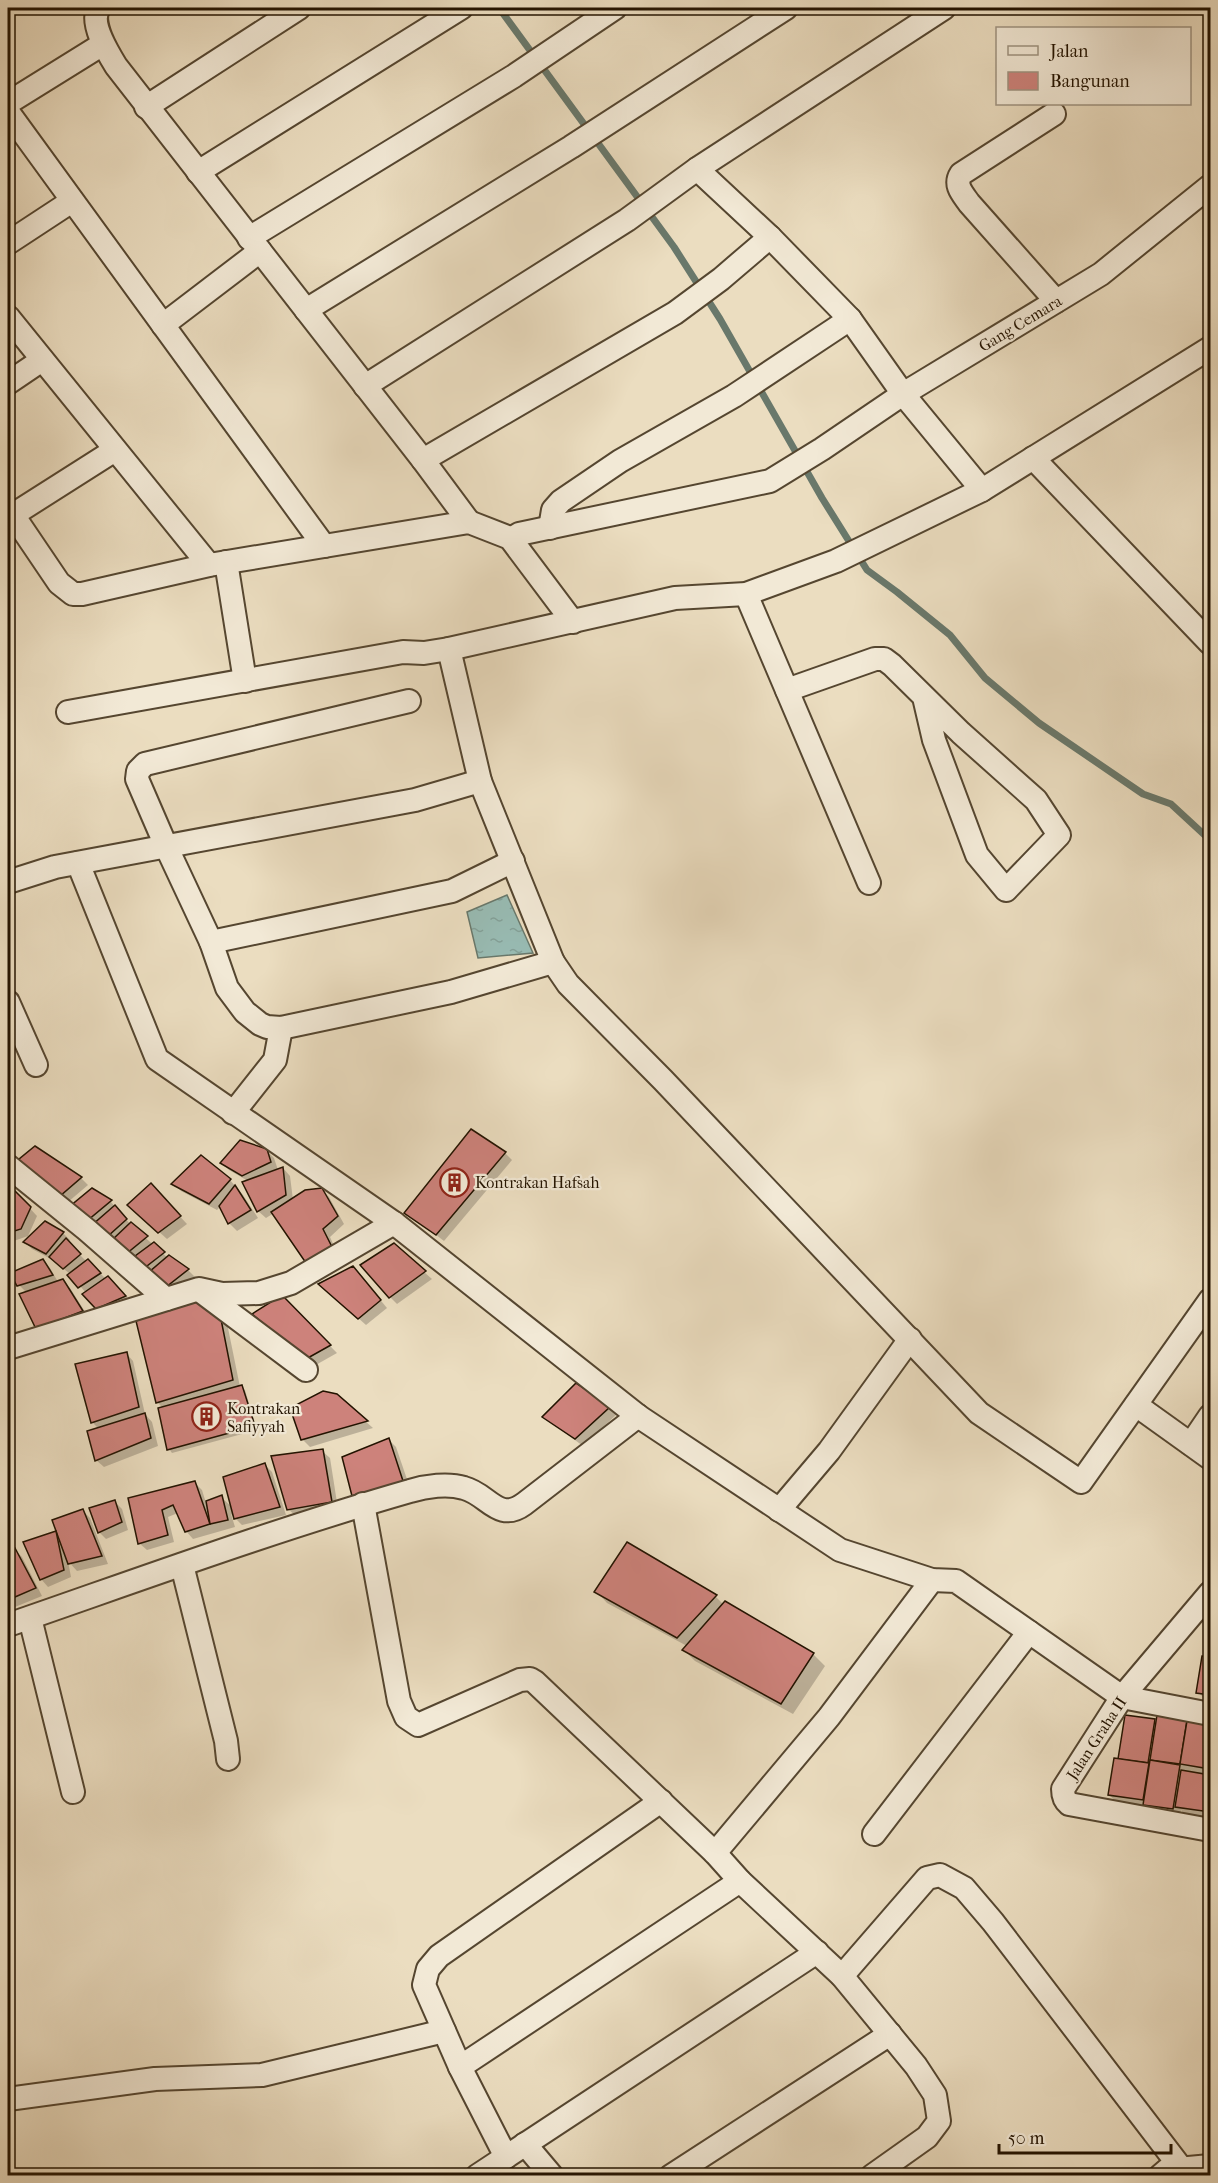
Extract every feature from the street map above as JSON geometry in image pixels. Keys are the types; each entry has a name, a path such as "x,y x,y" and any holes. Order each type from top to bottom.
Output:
{"street":[{"path":"99,8 95,14 103,44 146,107 470,522 511,539 573,622"},
{"path":"146,107 299,8"},
{"path":"198,172 461,8"},
{"path":"163,326 255,244 615,8"},
{"path":"306,310 571,147 786,8"},
{"path":"365,386 627,220 697,169 944,8"},
{"path":"8,103 103,44"},
{"path":"8,112 324,546"},
{"path":"1054,114 961,174 957,182 969,203 1056,301"},
{"path":"697,169 770,237 850,319 903,394 982,490"},
{"name":"Gang Cemara","path":"511,539 519,534 770,481 903,394 1101,274 1207,195"},
{"path":"8,243 72,201"},
{"path":"423,460 675,313 722,279 770,237"},
{"path":"8,317 116,450 218,563 245,681"},
{"path":"550,528 553,510 561,501 620,461 734,396 850,319"},
{"path":"68,712 403,652 424,653 448,649 675,598 746,594 836,561 982,490 1210,348"},
{"path":"8,383 42,360"},
{"path":"116,450 10,516 59,583 73,594 82,594 218,563 470,522"},
{"path":"1033,458 1210,643"},
{"path":"746,594 869,883"},
{"path":"448,649 480,781 553,962 568,984 979,1413 1082,1482 1210,1300"},
{"path":"787,690 879,659 892,665 924,698 1036,800 1059,835 1006,890 977,855 934,740 924,698"},
{"path":"409,701 143,765 138,771 137,778 211,942 227,988 245,1012 267,1027 281,1028 451,992 553,962"},
{"path":"8,882 55,867 415,800 480,781"},
{"path":"211,942 452,891 513,861"},
{"path":"78,863 157,1059 394,1223 638,1416 840,1550 932,1580 956,1581 1122,1697 1210,1714"},
{"path":"8,1002 36,1065"},
{"path":"233,1113 275,1060 281,1028"},
{"path":"8,1166 87,1230 166,1299"},
{"path":"8,1348 199,1289 222,1294 259,1293 291,1283 394,1223"},
{"path":"199,1289 306,1370"},
{"path":"779,1510 829,1451 910,1340"},
{"path":"1136,1405 1210,1458"},
{"path":"8,1625 363,1504 420,1488 451,1486 466,1488 502,1510 512,1512 638,1416"},
{"path":"1191,1444 1210,1416"},
{"path":"363,1504 399,1701 406,1717 418,1725 520,1680 530,1679 541,1686 716,1852 740,1881 842,1976 916,2066 935,2096 939,2121 927,2137 872,2175"},
{"path":"182,1565 226,1741 228,1759"},
{"path":"716,1852 829,1717 932,1580"},
{"name":"Jalan Graha II","path":"1207,1603 1122,1697 1063,1789 1066,1801 1078,1806 1210,1830"},
{"path":"30,1618 73,1792"},
{"path":"874,1834 1029,1632"},
{"path":"506,2157 460,2067 424,1985 428,1969 439,1956 661,1801"},
{"path":"842,1976 927,1878 940,1875 964,1888 993,1922 1171,2172 1210,2166"},
{"path":"460,2067 740,1881"},
{"path":"477,2175 817,1952"},
{"path":"8,2099 155,2079 262,2075 444,2031"},
{"path":"671,2175 890,2034"},
{"path":"525,2144 552,2175"}],"water":[{"path":"507,895 533,953 478,958 467,912"}],"building":[{"name":"Kontrakan Hafsah","path":"471,1129 506,1152 436,1235 404,1213"},
{"path":"240,1140 267,1149 271,1162 242,1176 220,1163"},
{"path":"35,1146 82,1177 60,1196 13,1164"},
{"path":"201,1155 231,1179 209,1204 171,1184"},
{"path":"283,1167 286,1195 257,1212 242,1182"},
{"path":"151,1183 181,1216 158,1233 127,1205"},
{"path":"235,1185 251,1210 228,1224 219,1206"},
{"path":"11,1187 31,1207 21,1229 8,1233 8,1188"},
{"path":"92,1188 112,1200 88,1220 69,1207"},
{"path":"322,1188 338,1216 323,1229 333,1249 306,1263 271,1212 305,1190"},
{"path":"115,1205 127,1219 108,1236 91,1226"},
{"path":"45,1221 64,1232 46,1254 23,1242"},
{"path":"131,1222 148,1236 126,1254 110,1242"},
{"path":"66,1238 81,1254 63,1269 49,1257"},
{"path":"154,1242 165,1252 143,1269 131,1259"},
{"path":"394,1243 426,1271 389,1298 360,1265"},
{"path":"169,1255 189,1269 166,1287 149,1272"},
{"path":"43,1259 53,1275 17,1286 10,1273"},
{"path":"88,1259 101,1273 78,1288 67,1275"},
{"path":"353,1266 381,1300 358,1319 318,1284"},
{"path":"108,1276 126,1296 96,1309 82,1294"},
{"path":"63,1279 83,1311 36,1329 19,1294"},
{"path":"282,1295 331,1345 306,1359 252,1314"},
{"path":"194,1297 220,1314 233,1380 156,1403 136,1321"},
{"path":"127,1352 139,1407 91,1423 75,1364"},
{"path":"576,1383 611,1406 575,1439 542,1417"},
{"name":"Kontrakan Safiyyah","path":"242,1385 255,1426 167,1450 158,1408"},
{"path":"323,1391 337,1394 368,1421 301,1440 290,1408"},
{"path":"145,1413 151,1438 95,1461 87,1431"},
{"path":"389,1438 404,1484 352,1496 342,1457"},
{"path":"323,1449 332,1502 287,1510 271,1456"},
{"path":"265,1463 280,1507 234,1519 223,1477"},
{"path":"195,1481 210,1524 185,1532 173,1505 162,1510 168,1535 138,1544 128,1498"},
{"path":"222,1495 228,1520 210,1524 206,1501"},
{"path":"115,1500 122,1522 98,1533 89,1508"},
{"path":"83,1509 102,1556 68,1564 52,1520"},
{"path":"56,1531 64,1570 40,1580 23,1542"},
{"path":"627,1542 717,1595 677,1638 594,1592"},
{"path":"15,1548 36,1588 8,1600 8,1551"},
{"path":"725,1601 814,1653 781,1704 682,1650"},
{"path":"1202,1656 1210,1657 1210,1695 1196,1693"},
{"path":"1125,1715 1155,1719 1148,1763 1118,1759"},
{"path":"1157,1715 1187,1720 1180,1764 1150,1760"},
{"path":"1187,1721 1210,1724 1210,1769 1180,1764"},
{"path":"1114,1758 1149,1763 1143,1800 1108,1795"},
{"path":"1150,1760 1180,1765 1173,1809 1143,1805"},
{"path":"1181,1770 1210,1775 1210,1812 1175,1807"}],"waterway":[{"path":"499,8 674,247 720,319 822,498 867,570 950,635 985,678 1039,723 1143,794 1171,804 1210,840"}],"place":[{"name":"Kontrakan Hafsah","path":"454,1182"},
{"name":"Kontrakan Safiyyah","path":"206,1417"}]}
